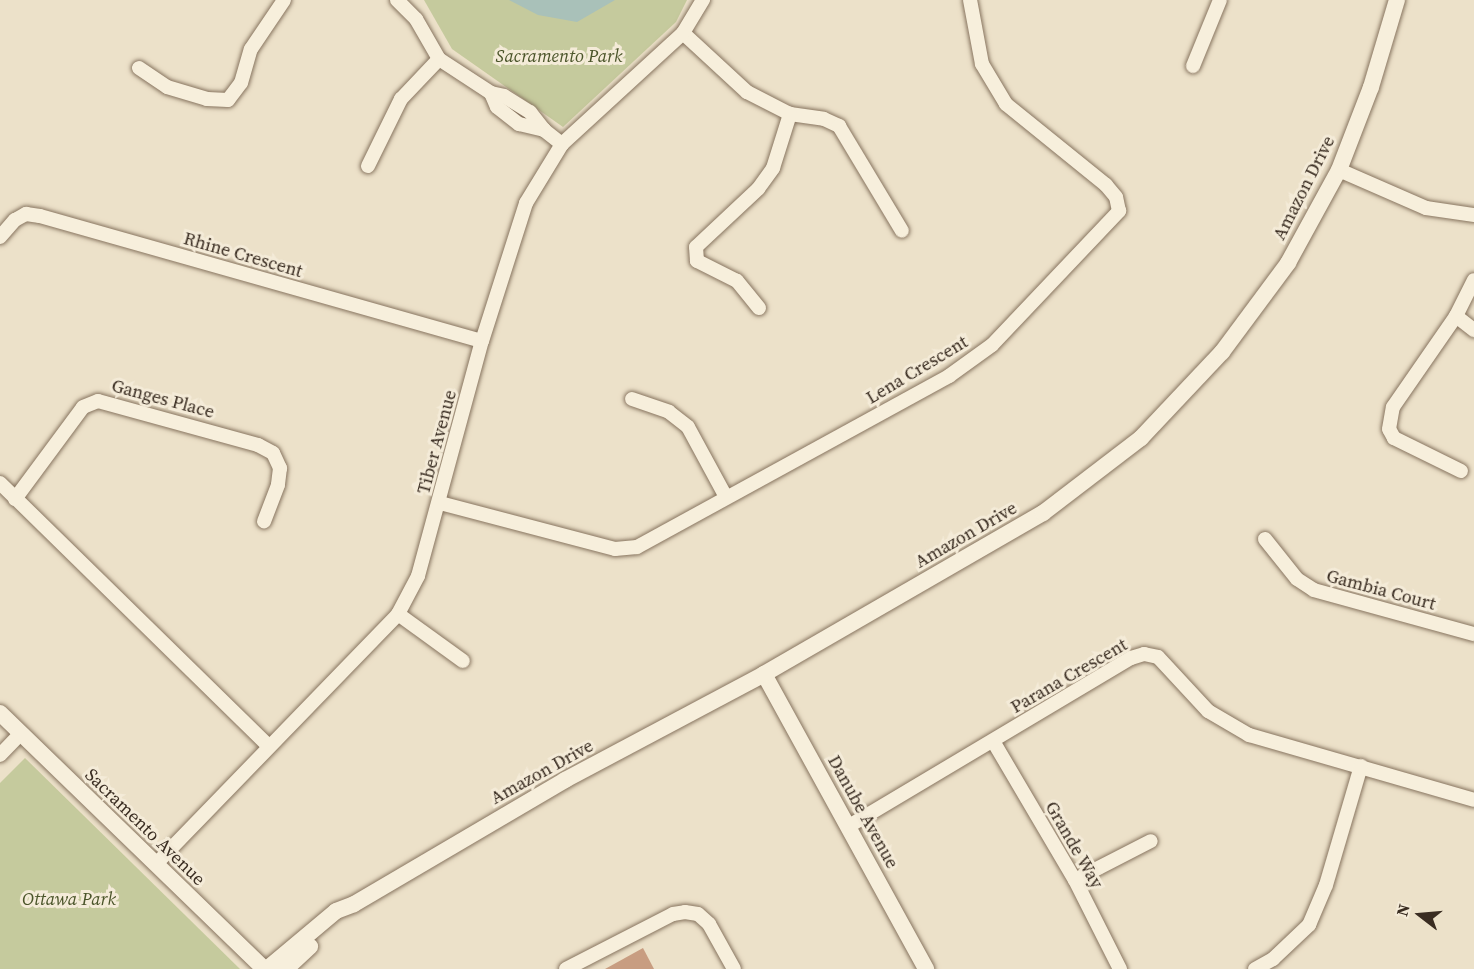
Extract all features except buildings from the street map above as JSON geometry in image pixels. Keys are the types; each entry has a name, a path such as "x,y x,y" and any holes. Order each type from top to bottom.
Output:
{"street":[{"path":"139,68 167,87 207,99 228,100 241,83 251,49 284,0"},
{"path":"397,0 416,19 439,59 491,93 497,107 519,124 544,130 562,144"},
{"name":"Tiber Avenue","path":"156,864 268,745 398,614 418,576 440,503 482,341 526,203 562,144 683,33 703,0"},
{"name":"Lena Crescent","path":"440,503 615,549 637,547 958,370 992,345 1119,211 1116,197 1106,185 1006,104 982,64 970,0"},
{"path":"1193,66 1220,0"},
{"name":"Amazon Drive","path":"266,969 336,911 354,904 565,780 764,674 1043,513 1141,438 1222,352 1288,263 1339,170 1371,87 1397,0"},
{"path":"683,33 747,92 790,114 824,119 839,126 902,231"},
{"path":"368,166 401,99 439,59"},
{"path":"759,308 737,281 697,261 696,247 758,189 773,168 790,114"},
{"path":"1339,170 1426,208 1474,215"},
{"name":"Rhine Crescent","path":"0,237 15,220 26,214 40,216 482,341"},
{"path":"1461,471 1394,438 1389,429 1393,407 1456,316 1474,280"},
{"path":"1456,316 1474,330"},
{"path":"632,399 669,412 688,427 726,497"},
{"name":"Ganges Place","path":"15,499 83,407 98,400 258,445 273,453 280,468 278,485 264,521"},
{"path":"0,483 268,745"},
{"name":"Gambia Court","path":"1265,539 1297,579 1314,590 1474,634"},
{"path":"398,614 463,661"},
{"name":"Parana Crescent","path":"849,826 1131,658 1144,654 1158,657 1208,711 1248,735 1474,800"},
{"name":"Danube Avenue","path":"764,674 926,969"},
{"name":"Sacramento Avenue","path":"0,713 266,969"},
{"path":"0,756 21,733"},
{"name":"Grande Way","path":"993,741 1075,880 1120,969"},
{"path":"1255,969 1273,959 1309,925 1326,885 1362,766"},
{"path":"1075,880 1125,851 1150,842"},
{"name":"Amazon Drive","path":"286,969 342,920 354,904"},
{"path":"566,969 673,914 685,912 698,914 709,924 734,969"}],"green space":[{"name":"Sacramento Park","path":"424,0 687,0 676,22 563,127 452,49"},
{"name":"Ottawa Park","path":"25,758 240,969 0,969 0,783"}],"water":[{"path":"509,0 615,0 577,22 538,15"}]}
